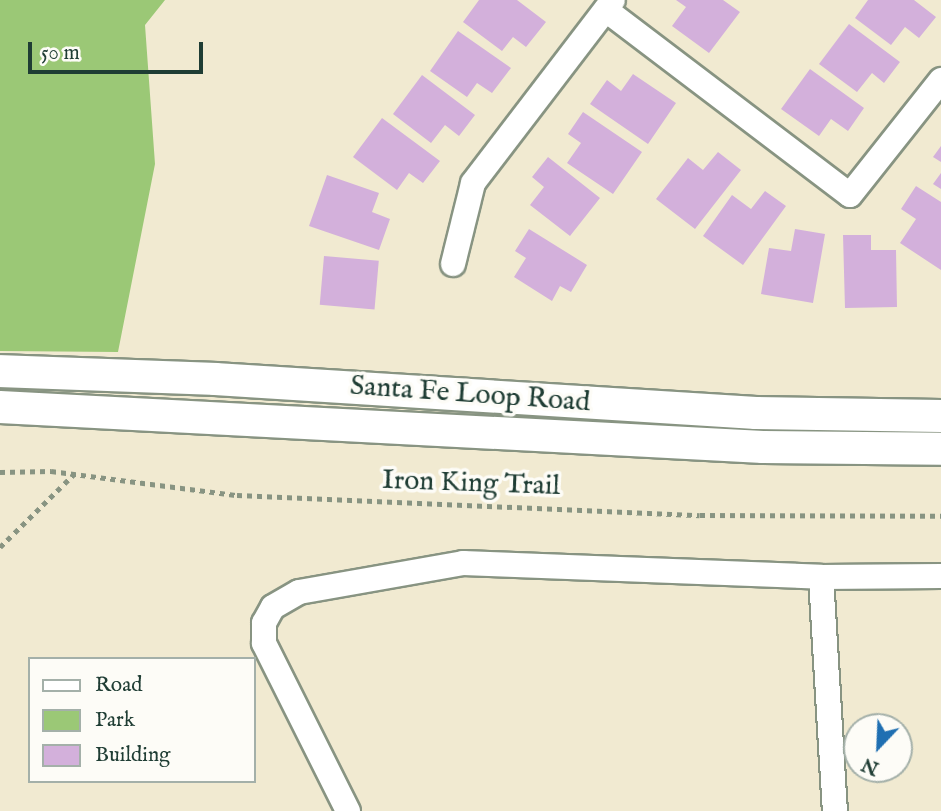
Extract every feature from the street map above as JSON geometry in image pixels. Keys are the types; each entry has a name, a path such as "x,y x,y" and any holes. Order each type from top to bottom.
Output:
{"main road":[{"name":"Santa Fe Loop Road","path":"0,371 215,379 755,413 941,416"},
{"name":"Santa Fe Loop Road","path":"0,407 763,447 941,449"}],"street":[{"path":"453,264 472,183 609,5 850,195 941,80"},
{"path":"348,811 264,643 264,623 273,607 299,592 463,563 821,577 941,576"},
{"path":"821,577 835,811"}],"path":[{"name":"Iron King Trail","path":"0,471 75,474 251,496 700,515 941,516"},
{"path":"0,547 75,474"}],"green space":[{"path":"0,0 165,0 145,25 155,164 118,352 0,351"}],"building":[{"path":"479,0 517,0 546,22 526,47 513,37 502,51 463,22"},
{"path":"676,0 723,0 740,12 709,53 672,26 686,7"},
{"path":"868,0 914,0 936,17 919,38 905,27 891,45 855,18"},
{"path":"849,24 900,62 884,83 872,73 857,92 819,64"},
{"path":"458,31 511,68 492,93 477,83 467,97 430,71"},
{"path":"810,69 864,108 848,131 831,119 819,136 781,109"},
{"path":"633,74 676,103 648,144 590,104 607,80 621,91"},
{"path":"422,75 475,115 459,136 445,125 431,143 393,114"},
{"path":"583,112 642,152 613,194 567,163 581,143 568,134"},
{"path":"382,118 440,161 423,183 409,173 397,190 353,157"},
{"path":"941,146 941,162 933,157"},
{"path":"718,152 741,170 695,229 656,199 688,158 703,170"},
{"path":"548,157 600,198 570,236 530,205 544,187 532,177"},
{"path":"941,173 941,189 933,184"},
{"path":"327,175 379,193 372,212 390,219 379,250 309,226"},
{"path":"916,186 941,202 941,270 900,243 916,219 901,209"},
{"path":"765,191 786,206 743,265 703,236 732,195 751,209"},
{"path":"529,229 587,265 571,292 560,286 552,301 514,277 526,258 515,251"},
{"path":"795,229 825,234 813,303 761,294 769,248 791,251"},
{"path":"843,235 871,235 871,250 896,250 897,307 845,308"},
{"path":"324,256 379,261 375,310 320,305"}]}
